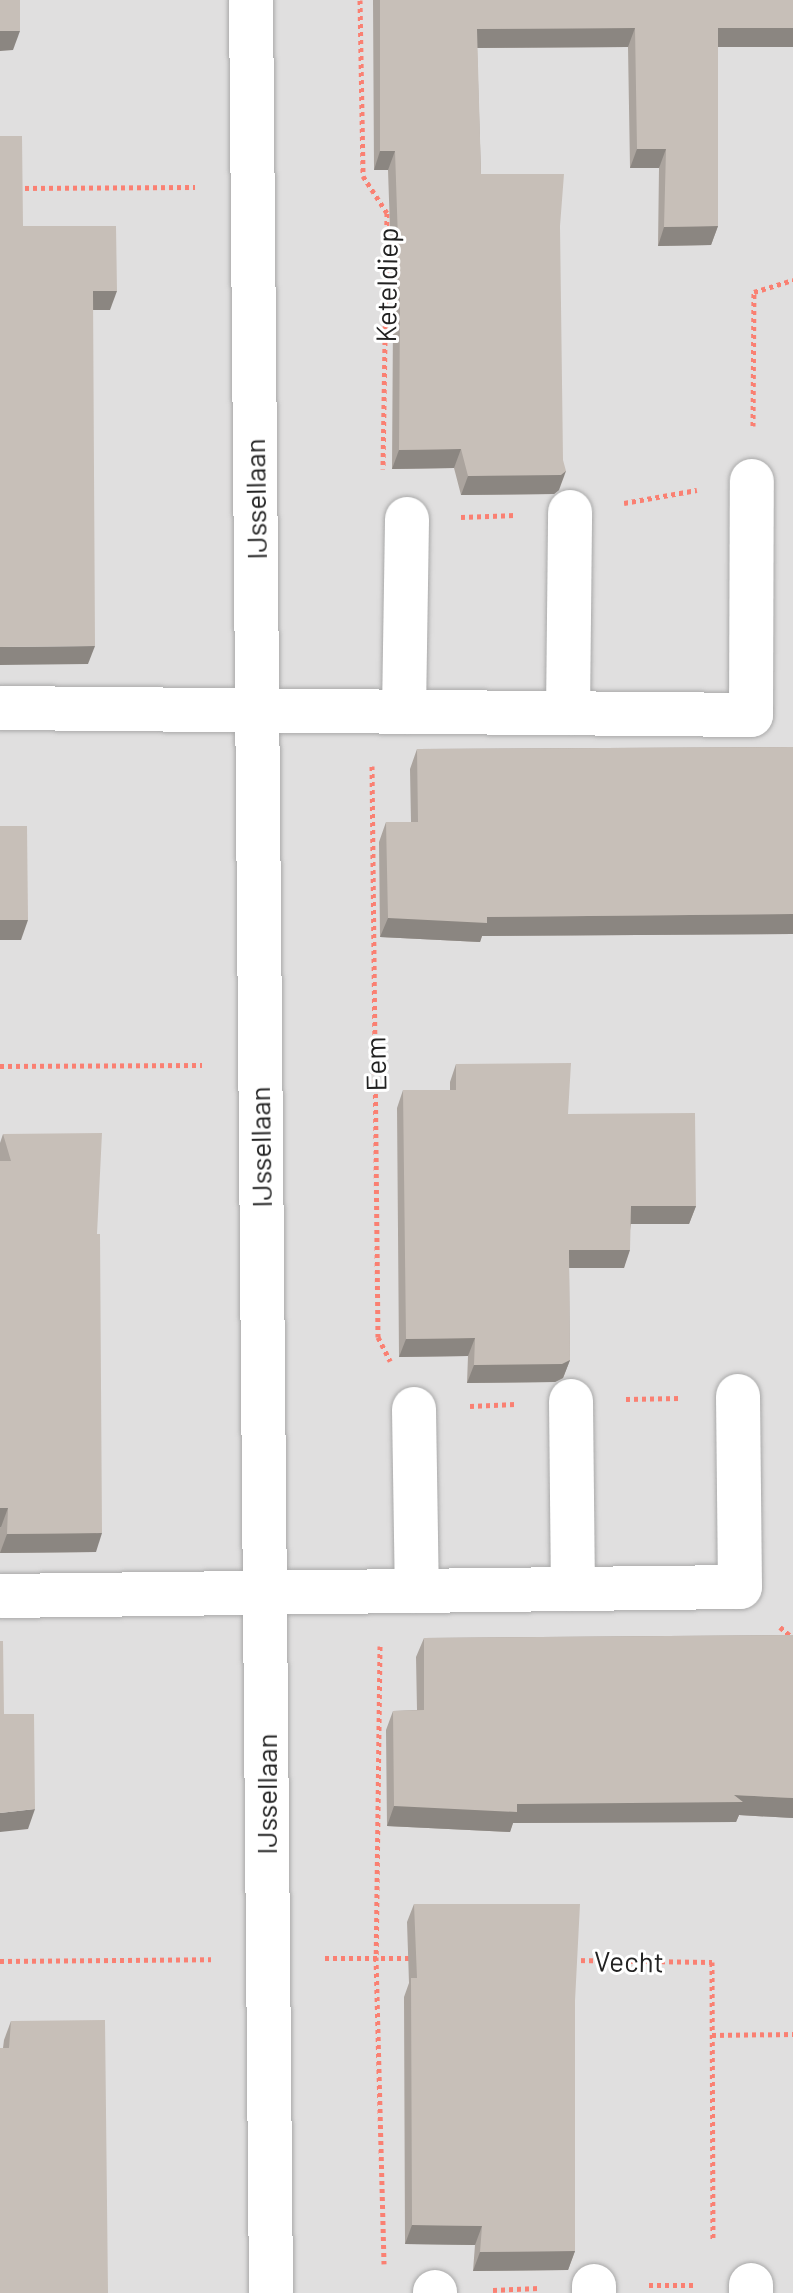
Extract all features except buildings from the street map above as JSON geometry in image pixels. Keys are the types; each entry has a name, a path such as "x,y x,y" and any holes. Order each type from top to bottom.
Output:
{"street":[{"name":"IJssellaan","path":"251,0 271,2293"},
{"path":"0,708 751,715 752,481"},
{"path":"568,713 570,512"},
{"path":"388,712 407,519"},
{"path":"0,1596 740,1587 738,1396"},
{"path":"571,1401 573,1589"},
{"path":"398,1591 414,1409"}],"path":[{"name":"Keteldiep","path":"360,0 363,176 387,213 383,494 407,519"},
{"path":"16,188 253,187"},
{"path":"407,519 570,512 752,481 754,292 793,280"},
{"name":"Eem","path":"388,712 378,1337 414,1409"},
{"path":"0,1066 259,1064"},
{"path":"414,1409 738,1396"},
{"name":"Vecht","path":"398,1591 376,1957 384,2268 435,2293 738,2287 712,2035 712,1962 568,1960"},
{"path":"0,1961 424,1958"},
{"path":"712,2035 793,2034"}],"shaded area":[{"path":"0,0 793,0 793,2293 0,2293"}]}
